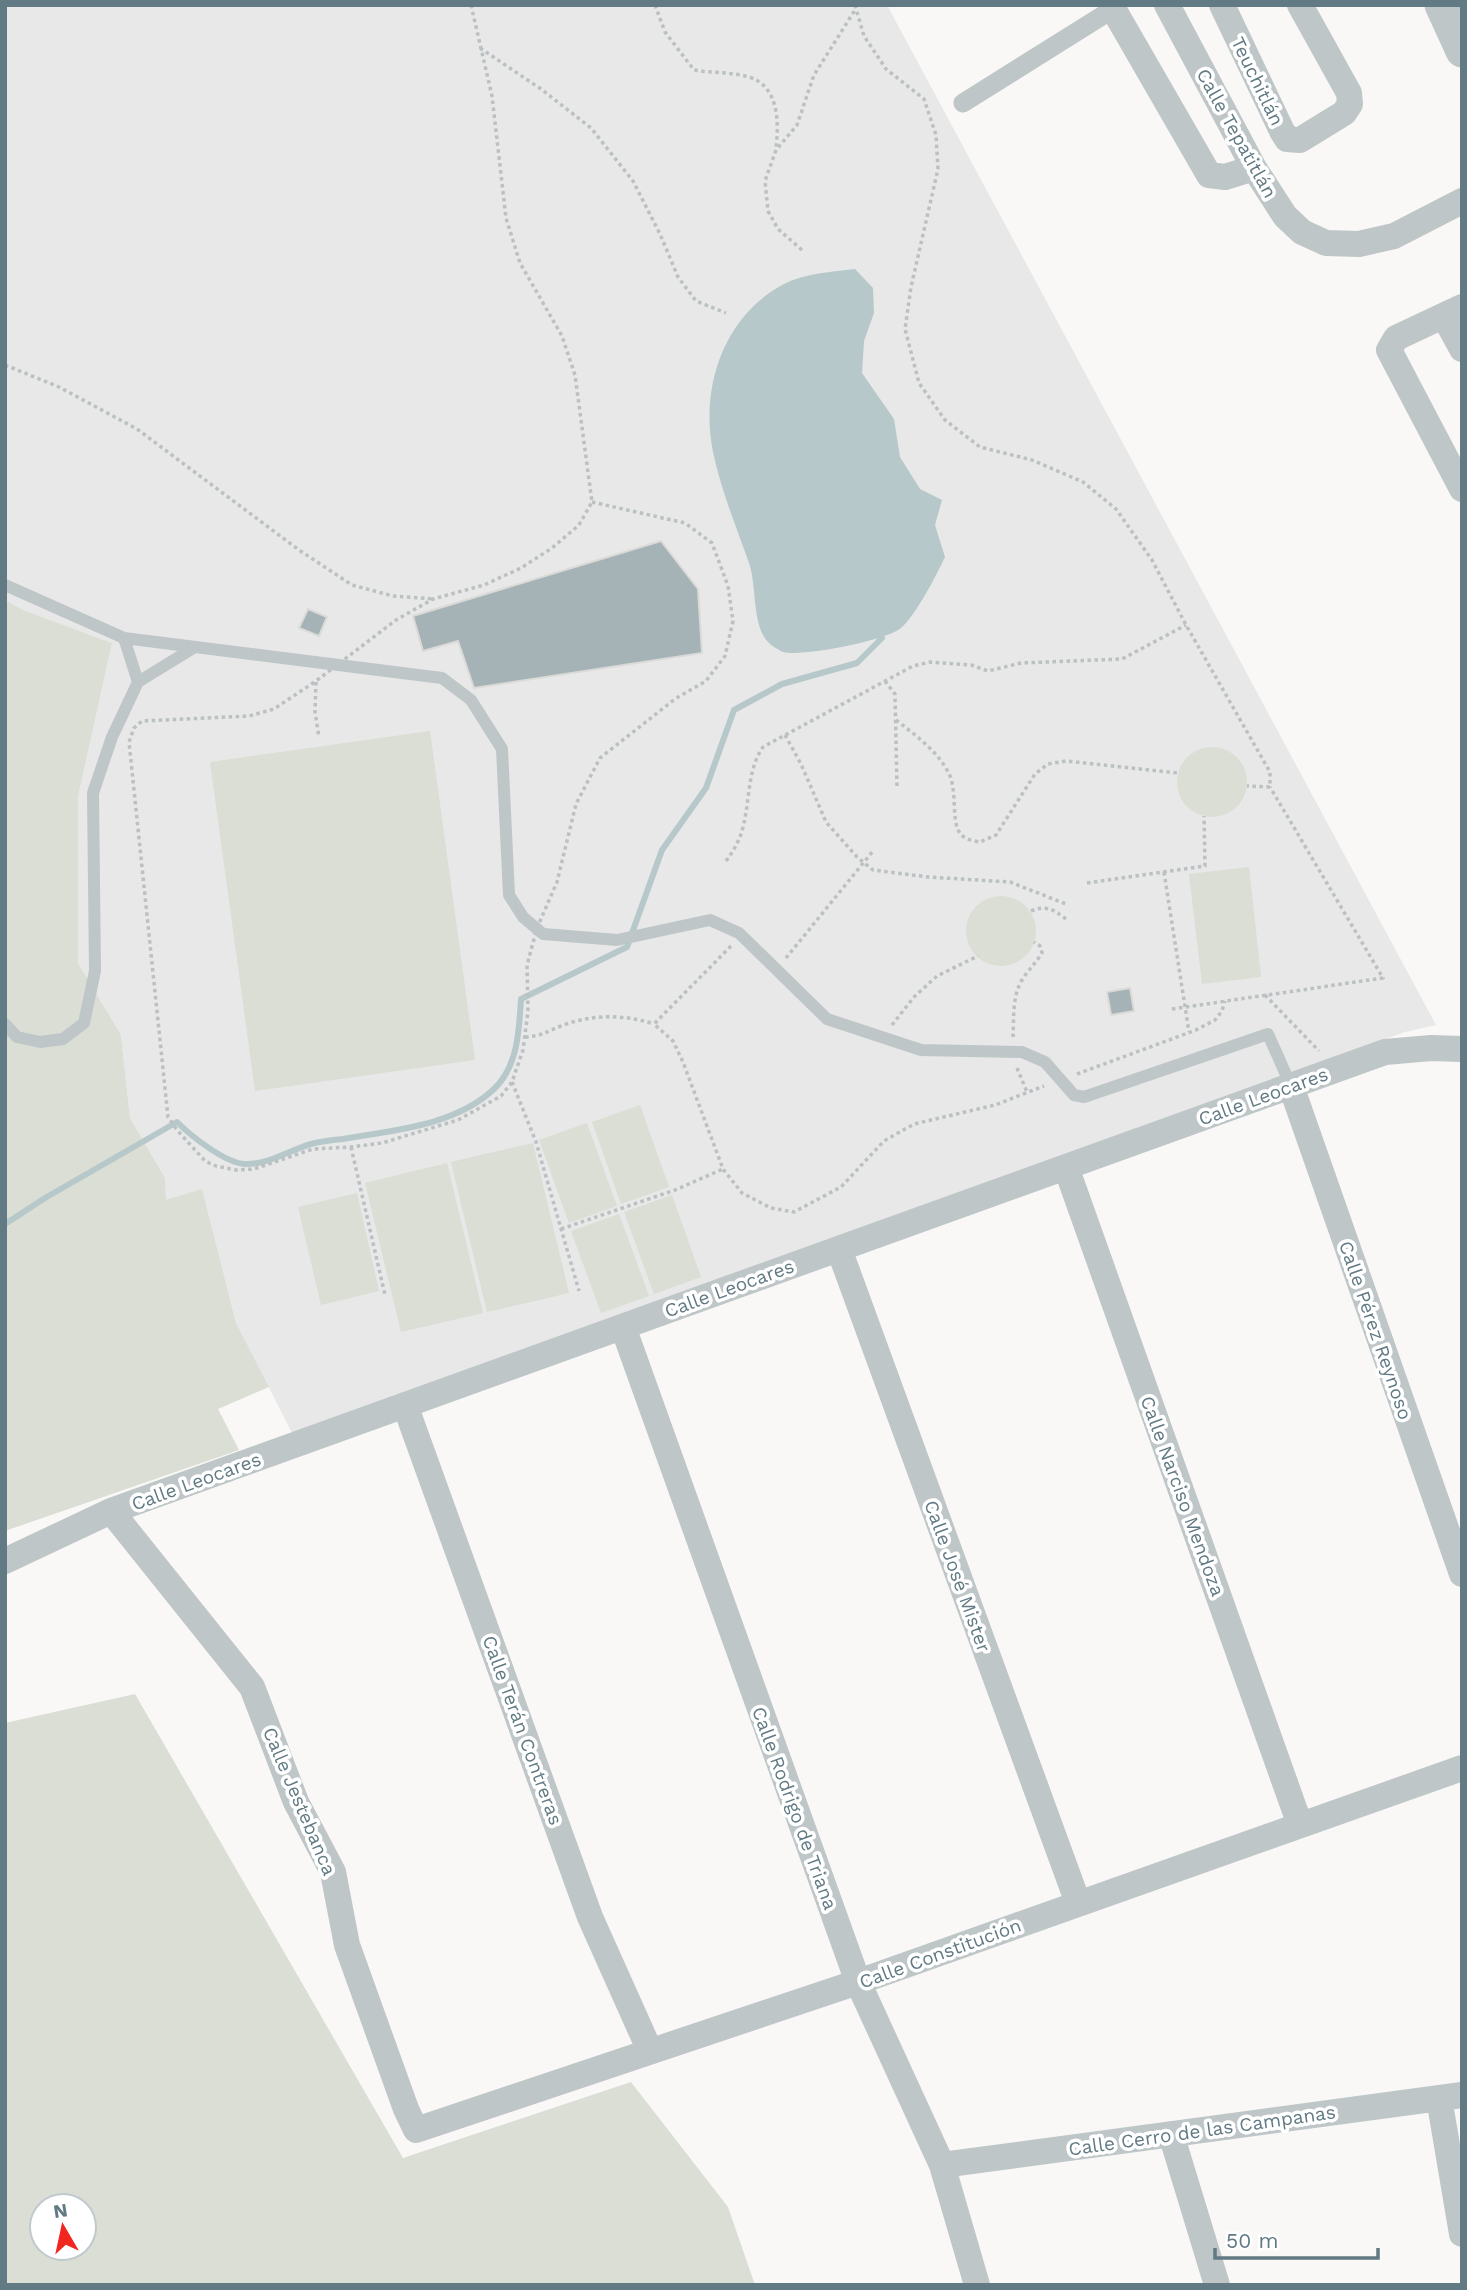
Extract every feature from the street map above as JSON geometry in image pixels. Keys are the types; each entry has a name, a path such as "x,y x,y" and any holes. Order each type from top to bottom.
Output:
{"street":[{"name":"Calle Tepatitlán","path":"1167,5 1254,168 1285,216 1302,232 1326,243 1359,244 1394,236 1462,201"},
{"name":"Teuchitlán","path":"1222,5 1282,131 1287,139 1300,140 1344,113 1350,104 1349,93 1300,5"},
{"path":"1441,5 1462,51"},
{"path":"963,103 1112,7 1209,175 1225,177 1254,168"},
{"path":"1462,349 1453,311 1396,338 1389,350 1462,489"},
{"name":"Calle Leocares","path":"5,1561 111,1511 1385,1052 1430,1048 1462,1049"},
{"name":"Calle Pérez Reynoso","path":"1291,1086 1462,1574"},
{"name":"Calle Narciso Mendoza","path":"1066,1167 1300,1825"},
{"name":"Calle José Mister","path":"839,1249 1078,1903"},
{"name":"Calle Rodrigo de Triana","path":"624,1326 858,1982 942,2165 977,2285"},
{"name":"Calle Terán Contreras","path":"405,1405 590,1917 650,2051"},
{"name":"Calle Jestebanca","path":"111,1511 252,1687 296,1801 333,1872 347,1945 416,2130"},
{"name":"Calle Constitución","path":"416,2130 858,1982 1462,1768"},
{"path":"1450,2096 1462,2234"},
{"name":"Calle Cerro de las Campanas","path":"942,2165 1450,2096"},
{"path":"1171,2134 1217,2285"}],"lane":[{"path":"5,585 124,638 442,678 471,700 502,749 509,895 523,917 544,934 617,940 710,920 741,936 827,1019 921,1050 1022,1052 1045,1062 1074,1095 1084,1097 1268,1034 1291,1086"},
{"path":"124,638 138,682"},
{"path":"5,1024 17,1037 40,1042 63,1039 84,1023 95,971 93,793 112,737 138,682 195,646"}],"path":[{"path":"471,5 492,96 506,218 520,264 562,336 575,375 592,502 579,526 552,548 521,568 484,585 433,599 396,620 316,681 274,709 249,716 142,721 134,729 130,742 168,1117 205,1161 236,1170 254,1169 313,1149 382,1143 458,1120 501,1096 512,1082 525,1037 528,1011 527,965 537,928 558,882 576,804 600,758 675,699 706,681 724,656 733,621 728,586 712,543 685,523 592,502"},
{"path":"655,5 665,33 694,70 750,77 769,90 779,123 776,150 765,181 768,211 778,229 802,250"},
{"path":"776,150 797,125 814,75 856,7"},
{"path":"856,7 864,36 886,69 924,99 936,135 938,169 911,287 905,328 919,383 944,420 980,447 1032,460 1083,482 1116,509 1152,560 1270,772 1270,787 1383,978 1172,1009"},
{"path":"480,48 541,89 591,128 632,181 660,234 678,277 696,301 726,313"},
{"path":"5,365 59,387 137,429 299,550 352,585 393,596 433,599"},
{"path":"726,861 737,845 744,825 756,758 763,747 913,666 930,662 971,665 988,671 1021,663 1122,659 1186,625"},
{"path":"318,662 315,712 320,737"},
{"path":"885,681 895,694 897,787"},
{"path":"896,720 933,750 949,772 955,790 954,825 963,837 980,842 996,835 1035,774 1048,764 1066,761 1178,774"},
{"path":"785,735 801,764 826,822 873,870 1010,882 1066,904"},
{"path":"1247,786 1270,787"},
{"path":"1087,883 1205,866 1204,817"},
{"path":"776,970 873,851"},
{"path":"1164,872 1189,1032"},
{"path":"1031,911 1042,907 1053,909 1066,919"},
{"path":"654,1024 741,936"},
{"path":"1027,1092 1015,1061 1015,999 1021,981 1042,953 1040,946 1034,942"},
{"path":"882,1038 914,997 937,976 978,956"},
{"path":"1265,995 1337,1069"},
{"path":"525,1037 541,1036 561,1026 594,1017 631,1017 654,1024 673,1041 684,1062 723,1169 742,1193 771,1208 794,1212 841,1188 884,1142 914,1124 952,1116 1027,1092 1189,1032 1215,1020 1225,1001"},
{"path":"512,1082 536,1142 579,1291"},
{"path":"351,1147 385,1295"},
{"path":"561,1229 675,1190 723,1169"}],"shaded area":[{"path":"5,5 887,5 1436,1025 1405,1032 292,1433 236,1323 202,1190 166,1201 165,1178 130,1118 121,1035 78,963 78,797 112,643 23,610 5,600"},
{"path":"855,269 873,288 874,313 864,341 862,373 894,419 900,457 920,489 942,500 935,525 945,557 919,605 901,628 879,638 843,647 783,652 769,643 760,627 749,563 716,466 710,428 714,379 731,334 745,315 763,298 801,277"},
{"path":"5,600 23,610 112,643 78,797 78,963 121,1035 130,1118 165,1178 166,1200 202,1189 236,1323 269,1387 218,1409 239,1450 5,1531"},
{"path":"430,731 475,1060 255,1091 210,762"},
{"path":"1212,747 1237,757 1247,782 1237,807 1212,817 1187,807 1177,782 1187,757"},
{"path":"1249,867 1261,977 1202,984 1189,874"},
{"path":"1001,896 1026,906 1036,931 1026,956 1001,966 976,956 966,931 976,906"},
{"path":"640,1105 669,1187 621,1204 592,1122"},
{"path":"587,1123 617,1206 569,1223 539,1140"},
{"path":"533,1143 569,1293 487,1312 451,1162"},
{"path":"447,1163 483,1313 401,1332 365,1183"},
{"path":"357,1193 379,1291 321,1305 298,1207"},
{"path":"672,1195 701,1277 654,1294 624,1212"},
{"path":"619,1214 649,1296 601,1313 571,1231"},
{"path":"135,1694 403,2158 631,2082 728,2207 755,2285 5,2285 5,1723"}],"building":[{"path":"661,541 698,589 702,653 474,688 458,641 423,651 413,616"},
{"path":"308,609 327,617 319,636 299,628"},
{"path":"1130,988 1134,1011 1111,1015 1107,992"}],"waterway":[{"path":"5,1224 177,1122 218,1154 237,1162 254,1164 315,1143 382,1133 442,1119 478,1101 502,1080 513,1059 521,999 627,947 662,850 706,788 734,710 782,684 857,663 882,638"}]}
